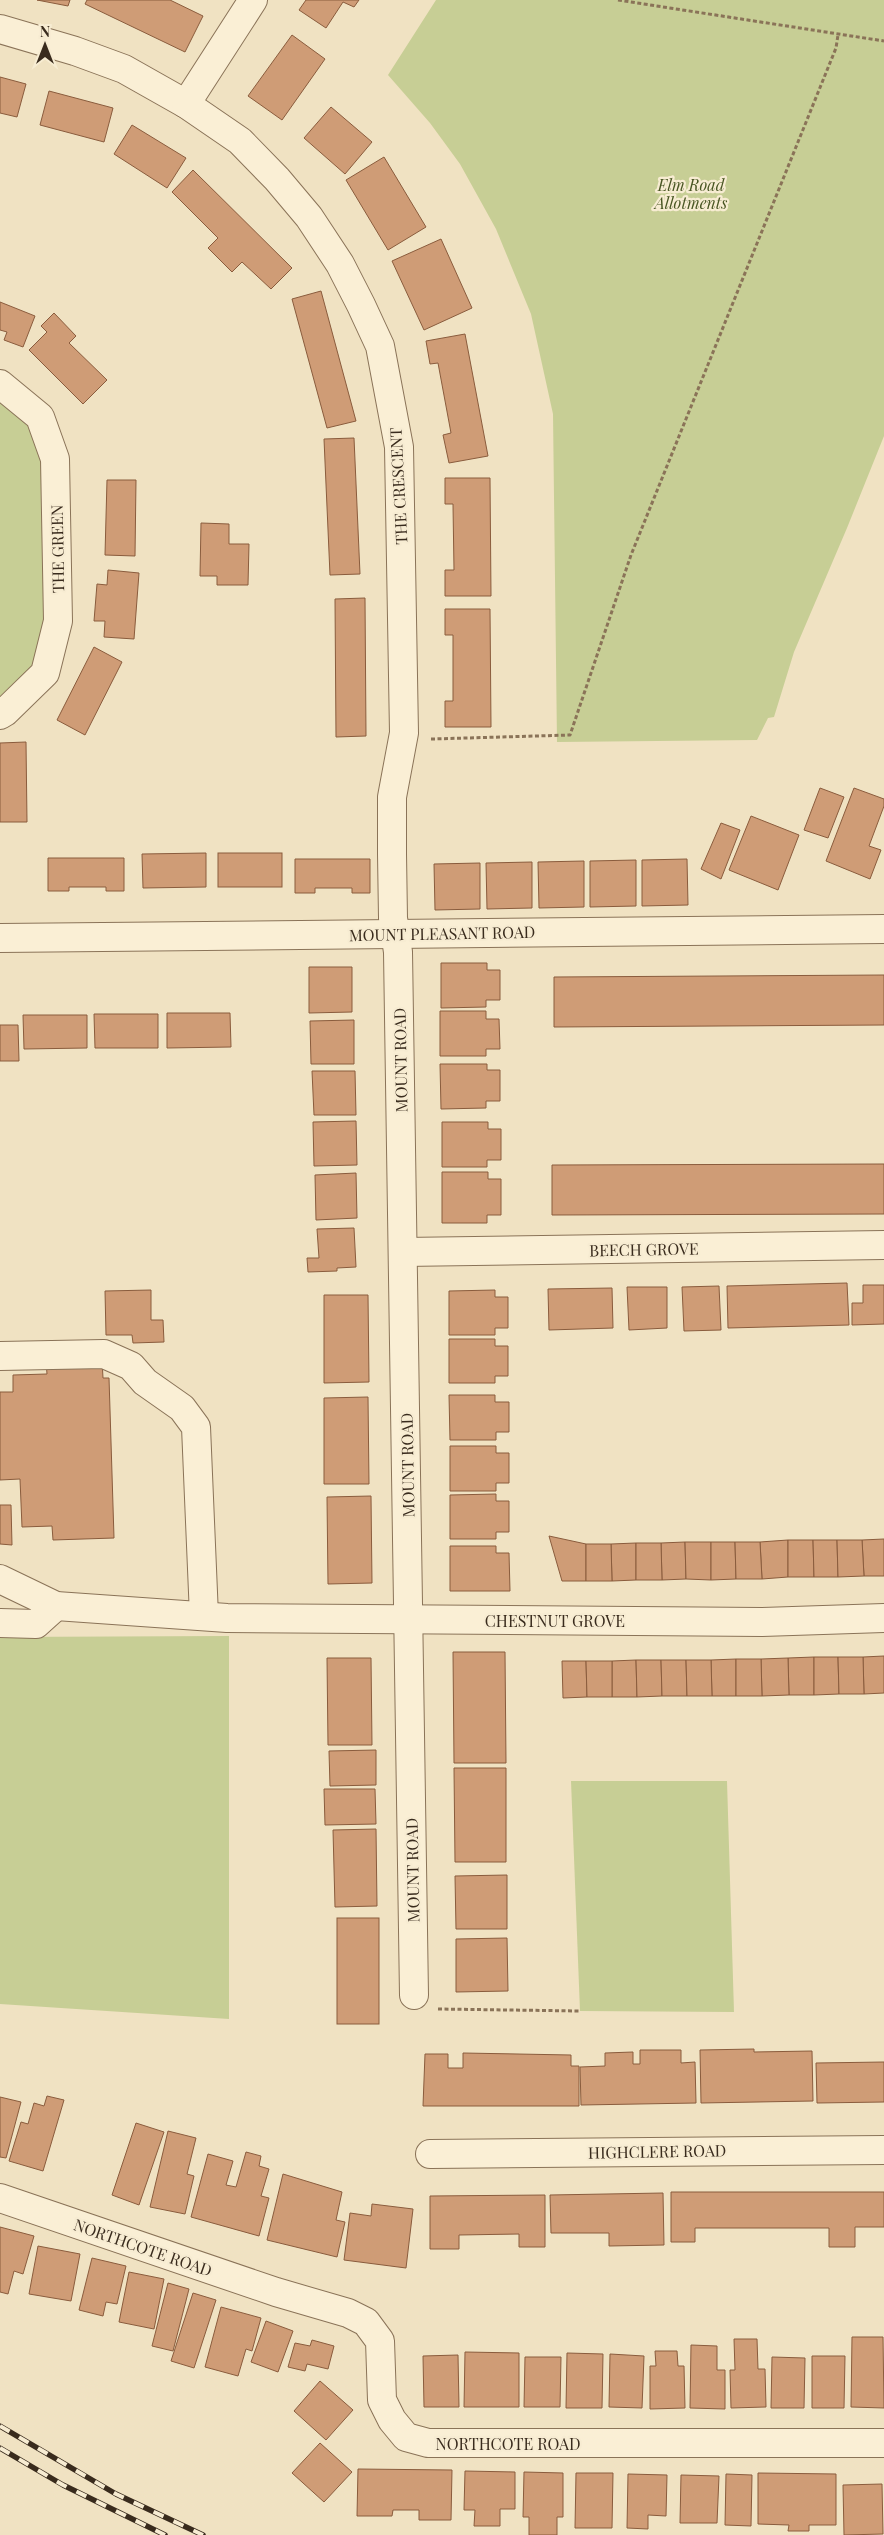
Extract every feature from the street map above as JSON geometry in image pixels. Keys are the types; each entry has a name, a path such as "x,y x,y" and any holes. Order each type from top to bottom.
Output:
{"street":[{"path":"186,104 253,0"},
{"name":"THE CRESCENT","path":"0,29 75,51 124,69 186,104 240,141 277,179 309,217 340,264 380,346 399,447 403,737 392,797 393,909 396,934"},
{"name":"THE GREEN","path":"0,384 40,417 55,459 58,620 45,673 0,715"},
{"name":"MOUNT PLEASANT ROAD","path":"0,938 884,929"},
{"name":"MOUNT ROAD","path":"396,934 398,952 414,1995"},
{"name":"BEECH GROVE","path":"403,1252 884,1245"},
{"path":"0,1356 104,1354 131,1366 145,1382 182,1408 196,1427 215,1617"},
{"path":"0,1579 56,1606 36,1624 0,1623"},
{"name":"CHESTNUT GROVE","path":"56,1606 215,1617 762,1622 884,1618"},
{"name":"HIGHCLERE ROAD","path":"430,2154 884,2150"},
{"name":"NORTHCOTE ROAD","path":"0,2198 276,2292 348,2313 366,2322 380,2341 382,2400 392,2420 406,2437 428,2443 447,2444 884,2443"}],"path":[{"path":"618,0 884,41"},
{"path":"403,737 424,739 570,735 631,554 836,48 838,35"},
{"path":"414,1995 435,2008 580,2012"}],"green space":[{"name":"Elm Road Allotments","path":"436,0 884,0 884,436 794,652 774,717 768,718 757,740 557,742 553,414 531,314 496,229 460,164 430,123 388,75"},
{"path":"0,384 55,459 45,673 0,715"},
{"path":"229,1636 229,2019 0,2004 0,1637"},
{"path":"571,1781 727,1781 734,2012 580,2011"}],"building":[{"path":"37,0 70,0 68,6"},
{"path":"87,0 170,0 203,16 185,52 85,4"},
{"path":"306,0 359,0 354,7 343,2 326,28 299,10"},
{"path":"292,35 325,59 282,120 248,96"},
{"path":"0,77 26,84 17,117 0,113"},
{"path":"49,91 113,108 104,142 40,125"},
{"path":"331,107 372,142 345,174 304,138"},
{"path":"132,125 186,158 167,188 114,154"},
{"path":"384,157 426,227 388,250 346,180"},
{"path":"193,170 292,268 271,289 242,262 232,272 208,248 218,238 172,192"},
{"path":"441,239 472,308 424,330 392,261"},
{"path":"321,291 356,421 327,428 292,299"},
{"path":"0,302 35,316 23,347 4,340 7,332 0,330"},
{"path":"54,313 76,336 69,343 107,380 83,404 29,350 47,332 41,326"},
{"path":"465,334 488,456 449,463 443,435 451,433 438,363 430,364 426,341"},
{"path":"354,438 360,574 330,575 324,439"},
{"path":"445,478 490,478 491,596 445,596 445,570 454,570 453,504 445,504"},
{"path":"107,480 136,480 135,556 105,555"},
{"path":"201,523 229,524 229,544 249,544 248,585 217,585 217,576 200,576"},
{"path":"108,570 139,573 134,639 104,637 105,621 94,621 97,584 107,585"},
{"path":"365,598 366,736 336,737 335,599"},
{"path":"445,609 490,609 491,727 445,727 445,701 453,701 453,635 445,635"},
{"path":"94,647 122,662 85,735 57,720"},
{"path":"26,742 27,822 0,822 0,743"},
{"path":"820,788 844,797 828,838 804,830"},
{"path":"854,788 884,799 884,806 869,846 881,850 870,879 826,861"},
{"path":"751,816 799,835 778,890 729,870"},
{"path":"721,823 740,830 721,879 701,869"},
{"path":"206,853 206,887 143,888 142,854"},
{"path":"218,853 282,853 282,887 218,887"},
{"path":"48,858 124,858 124,891 106,891 106,887 69,887 69,891 48,891"},
{"path":"295,859 370,859 370,893 352,893 352,888 315,888 315,893 295,893"},
{"path":"687,859 688,905 642,906 642,860"},
{"path":"636,860 636,906 590,907 590,861"},
{"path":"584,861 584,907 539,908 538,862"},
{"path":"532,862 532,908 487,909 486,863"},
{"path":"480,863 480,909 435,910 434,864"},
{"path":"441,963 487,963 487,970 500,970 500,1000 486,1000 486,1007 441,1008"},
{"path":"309,967 352,967 352,1012 309,1013"},
{"path":"884,975 884,1025 554,1027 554,977"},
{"path":"440,1011 486,1011 486,1019 499,1019 500,1049 486,1049 486,1056 440,1056"},
{"path":"167,1013 230,1013 231,1047 167,1048"},
{"path":"94,1014 158,1014 158,1048 95,1048"},
{"path":"23,1015 87,1015 87,1048 24,1049"},
{"path":"354,1020 354,1064 311,1064 310,1021"},
{"path":"0,1025 18,1025 19,1061 0,1061"},
{"path":"440,1064 487,1064 487,1070 500,1070 500,1101 486,1101 486,1108 441,1109"},
{"path":"312,1071 355,1071 356,1115 314,1115"},
{"path":"356,1121 357,1165 314,1166 313,1122"},
{"path":"442,1122 488,1122 488,1129 501,1129 501,1160 487,1160 487,1167 442,1167"},
{"path":"884,1164 884,1214 552,1215 552,1165"},
{"path":"442,1172 488,1172 488,1179 501,1179 501,1215 487,1215 487,1223 442,1223"},
{"path":"356,1173 357,1218 316,1220 315,1175"},
{"path":"354,1228 356,1267 337,1268 337,1271 308,1272 307,1258 319,1258 317,1229"},
{"path":"847,1283 849,1325 728,1328 727,1286"},
{"path":"863,1285 884,1285 884,1324 852,1325 852,1303 863,1303"},
{"path":"719,1286 721,1330 684,1331 682,1287"},
{"path":"627,1287 667,1287 667,1328 629,1330"},
{"path":"612,1288 613,1328 549,1330 548,1289"},
{"path":"151,1290 151,1320 163,1320 164,1342 133,1343 132,1335 106,1335 105,1291"},
{"path":"495,1290 495,1297 508,1297 508,1328 495,1328 495,1335 449,1335 449,1291"},
{"path":"324,1295 368,1295 369,1382 324,1383"},
{"path":"449,1339 495,1339 495,1346 508,1346 508,1376 495,1376 495,1383 449,1383"},
{"path":"102,1360 103,1378 109,1378 114,1538 53,1540 52,1526 22,1527 20,1479 0,1480 0,1392 13,1392 13,1375 47,1374 46,1361"},
{"path":"449,1395 495,1395 495,1402 509,1402 509,1432 496,1432 496,1440 450,1440"},
{"path":"368,1397 369,1484 324,1484 324,1398"},
{"path":"450,1446 496,1446 496,1453 509,1453 509,1483 496,1483 496,1491 450,1491"},
{"path":"496,1494 496,1501 509,1501 509,1532 496,1532 496,1539 450,1539 450,1495"},
{"path":"371,1496 372,1583 328,1584 327,1497"},
{"path":"0,1505 11,1505 12,1545 0,1544"},
{"path":"549,1536 586,1544 586,1581 562,1581"},
{"path":"884,1539 884,1576 864,1576 862,1540"},
{"path":"788,1540 788,1577 762,1579 760,1542"},
{"path":"788,1540 813,1540 814,1577 788,1577"},
{"path":"813,1540 837,1540 838,1577 814,1577"},
{"path":"837,1540 862,1540 864,1576 838,1577"},
{"path":"685,1542 686,1579 662,1580 661,1543"},
{"path":"685,1542 711,1542 711,1580 686,1579"},
{"path":"711,1542 735,1542 736,1579 711,1580"},
{"path":"735,1542 760,1542 762,1579 736,1579"},
{"path":"636,1543 636,1580 612,1581 611,1544"},
{"path":"636,1543 661,1543 662,1580 636,1580"},
{"path":"586,1544 611,1544 612,1581 586,1581"},
{"path":"450,1546 496,1546 496,1553 509,1553 510,1591 450,1591"},
{"path":"453,1652 505,1652 506,1763 454,1763"},
{"path":"884,1656 884,1693 864,1694 863,1657"},
{"path":"814,1657 814,1695 789,1695 788,1658"},
{"path":"814,1657 838,1657 839,1694 814,1695"},
{"path":"838,1657 863,1657 864,1694 839,1694"},
{"path":"327,1658 371,1658 372,1745 328,1745"},
{"path":"788,1658 789,1695 762,1696 761,1659"},
{"path":"736,1659 736,1696 712,1696 711,1660"},
{"path":"736,1659 761,1659 762,1696 736,1696"},
{"path":"636,1660 637,1697 612,1697 612,1661"},
{"path":"636,1660 661,1660 662,1696 637,1697"},
{"path":"661,1660 686,1660 687,1696 662,1696"},
{"path":"686,1660 711,1660 712,1696 687,1696"},
{"path":"562,1661 586,1661 587,1697 563,1698"},
{"path":"586,1661 612,1661 612,1697 587,1697"},
{"path":"376,1750 376,1785 330,1786 329,1751"},
{"path":"454,1768 506,1768 506,1862 455,1862"},
{"path":"324,1789 375,1789 376,1824 325,1825"},
{"path":"376,1829 377,1906 335,1907 333,1830"},
{"path":"507,1875 507,1929 456,1929 455,1876"},
{"path":"337,1918 379,1918 379,2024 337,2024"},
{"path":"507,1938 508,1991 456,1992 456,1939"},
{"path":"754,2049 754,2052 812,2051 813,2101 701,2103 700,2050"},
{"path":"640,2050 681,2050 681,2063 695,2062 696,2103 581,2105 580,2067 605,2066 605,2053 633,2052 633,2064 640,2064"},
{"path":"463,2053 571,2055 571,2066 579,2066 579,2106 423,2106 425,2054 448,2054 448,2068 463,2068"},
{"path":"884,2062 884,2102 817,2103 816,2063"},
{"path":"47,2096 64,2100 43,2171 9,2161 21,2122 28,2124 34,2103 44,2106"},
{"path":"0,2097 21,2102 6,2158 0,2157"},
{"path":"136,2123 164,2132 139,2205 112,2195"},
{"path":"168,2131 196,2138 187,2174 194,2176 185,2214 150,2207"},
{"path":"246,2152 261,2156 259,2166 269,2169 261,2196 269,2198 259,2236 191,2217 208,2154 233,2161 226,2185 236,2187"},
{"path":"283,2174 342,2192 336,2220 345,2222 337,2257 267,2240"},
{"path":"671,2192 884,2192 884,2227 855,2227 855,2247 829,2247 829,2228 695,2228 695,2242 671,2242"},
{"path":"663,2193 664,2245 609,2246 609,2233 551,2233 550,2195"},
{"path":"545,2195 545,2247 519,2247 519,2234 459,2235 459,2249 430,2249 430,2196"},
{"path":"372,2204 413,2209 406,2268 344,2260 350,2213 371,2216"},
{"path":"0,2227 34,2236 23,2274 14,2271 8,2294 0,2292"},
{"path":"38,2246 80,2254 71,2301 29,2294"},
{"path":"92,2258 126,2266 117,2304 106,2302 103,2316 79,2310"},
{"path":"129,2272 164,2279 154,2329 119,2322"},
{"path":"168,2283 189,2289 173,2351 152,2346"},
{"path":"193,2293 216,2300 194,2368 171,2361"},
{"path":"221,2307 261,2318 252,2351 246,2349 238,2376 205,2367"},
{"path":"266,2321 293,2331 278,2372 251,2362"},
{"path":"852,2337 883,2337 884,2408 851,2407"},
{"path":"734,2339 757,2339 758,2369 765,2369 766,2407 731,2408 730,2370 735,2370"},
{"path":"312,2340 334,2346 328,2369 307,2364 305,2371 288,2367 295,2343 310,2346"},
{"path":"691,2345 717,2346 717,2370 725,2370 725,2409 690,2408"},
{"path":"655,2351 677,2351 678,2366 684,2366 685,2408 650,2409 650,2366 656,2366"},
{"path":"465,2352 519,2353 519,2407 464,2407"},
{"path":"567,2353 603,2354 602,2408 566,2408"},
{"path":"610,2354 644,2356 642,2408 609,2407"},
{"path":"458,2355 459,2407 424,2407 423,2356"},
{"path":"812,2356 845,2356 844,2408 812,2408"},
{"path":"525,2357 561,2357 560,2407 524,2407"},
{"path":"772,2357 805,2358 804,2408 771,2408"},
{"path":"320,2381 353,2410 326,2440 294,2411"},
{"path":"320,2443 352,2472 324,2502 292,2473"},
{"path":"358,2469 452,2470 451,2520 419,2520 419,2510 393,2510 392,2516 357,2516"},
{"path":"465,2471 515,2472 515,2509 500,2509 500,2526 474,2526 475,2510 464,2510"},
{"path":"524,2472 563,2473 563,2517 557,2517 557,2535 529,2535 529,2517 523,2517"},
{"path":"576,2473 613,2473 612,2528 575,2528"},
{"path":"758,2473 836,2474 836,2525 809,2525 809,2531 788,2531 789,2525 758,2524"},
{"path":"628,2474 667,2475 666,2516 648,2515 648,2529 627,2528"},
{"path":"726,2474 752,2475 751,2526 725,2525"},
{"path":"681,2475 719,2476 717,2523 680,2523"},
{"path":"882,2484 883,2534 844,2535 843,2485"}],"railway":[{"path":"0,2426 116,2494 203,2535"},
{"path":"0,2448 63,2485 165,2535"}]}
